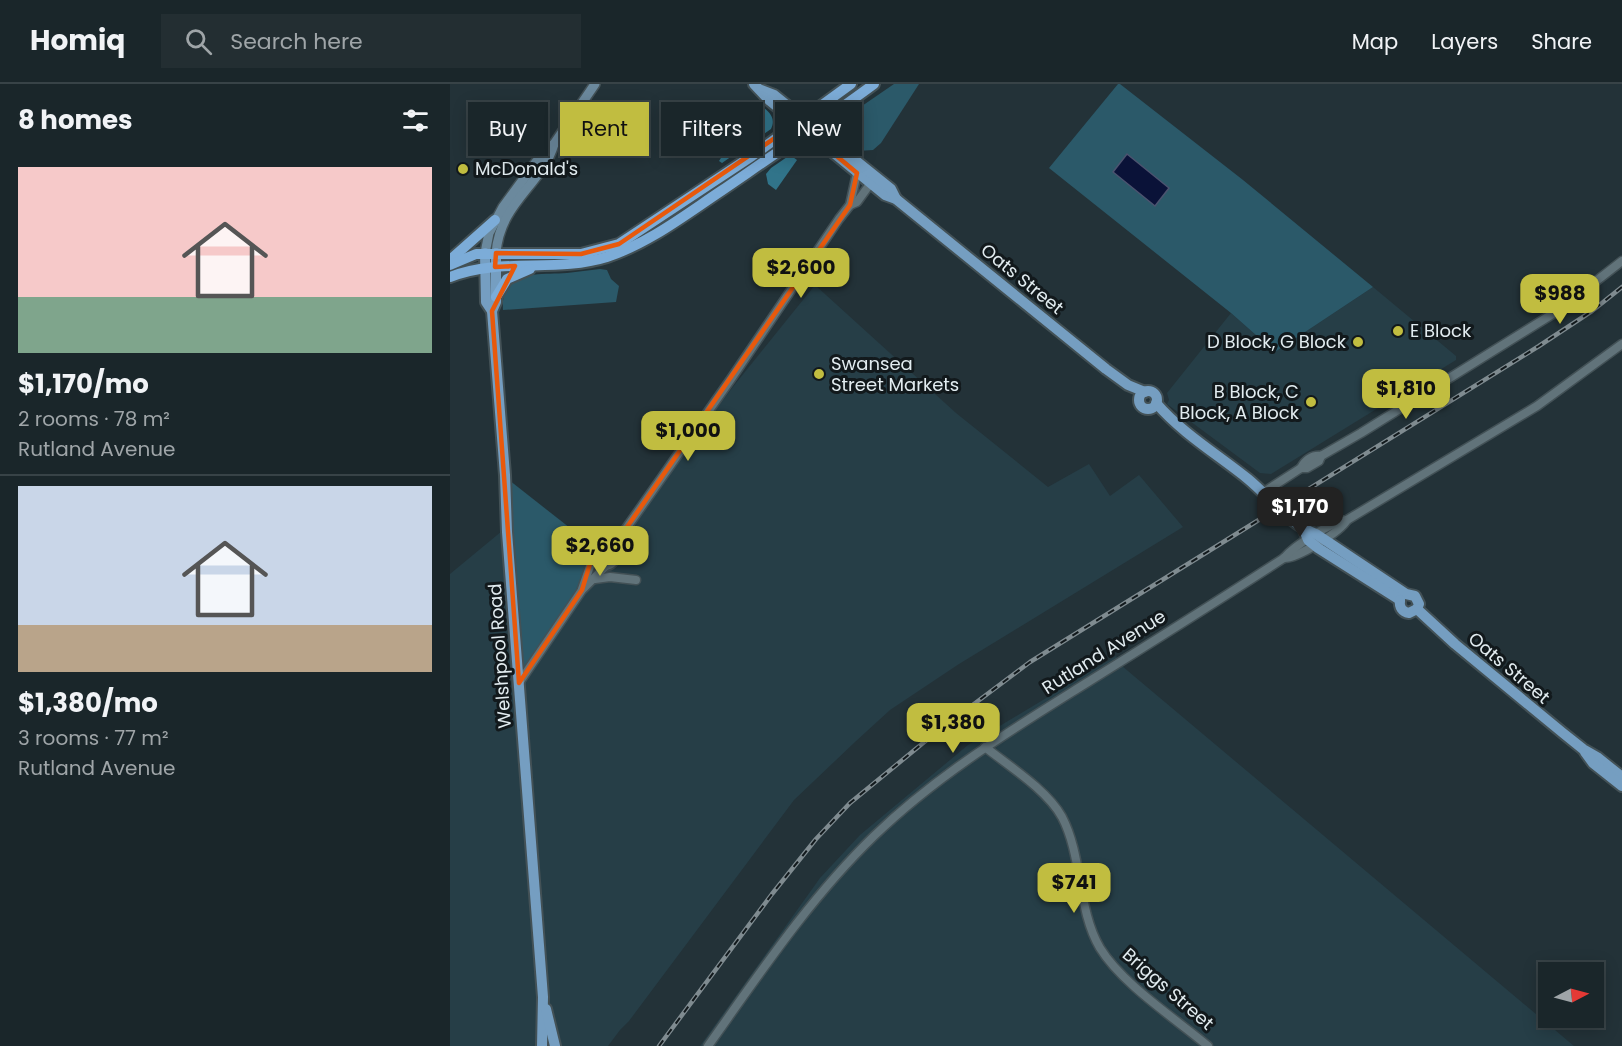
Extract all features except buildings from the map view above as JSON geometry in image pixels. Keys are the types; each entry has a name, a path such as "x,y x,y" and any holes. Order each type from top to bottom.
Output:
{"highway":[{"path":"826,102 851,84"},
{"path":"849,102 874,84"},
{"path":"450,262 474,254 581,254 607,249 619,244 775,138"},
{"path":"450,277 476,268 578,264 607,257 628,249 686,214 775,153"},
{"path":"450,262 495,220"},
{"path":"496,297 512,276 545,265"}],"main road":[{"path":"490,253 489,233 495,220 524,177 554,144 595,84"},
{"name":"Oats Street","path":"757,87 775,104"},
{"path":"490,253 510,210 550,156 554,144"},
{"name":"Oats Street","path":"839,156 857,173 891,189 896,199 1142,396 1142,405 1153,405 1202,446 1264,492"},
{"name":"Oats Street","path":"844,156 873,180"},
{"name":"Welshpool Road","path":"490,253 486,302 492,311"},
{"name":"Welshpool Road","path":"490,267 496,297 492,311 543,997 542,1046"},
{"path":"1264,492 1313,538 1403,597"},
{"path":"1412,594 1417,598 1419,604 1417,609 1412,613 1406,613 1401,609 1403,597 1412,594"},
{"name":"Oats Street","path":"1417,609 1455,644 1583,749 1622,777"},
{"name":"Oats Street","path":"1583,749 1593,763 1622,786"},
{"name":"Welshpool Road","path":"543,997 555,1046"}],"street":[{"path":"519,683 582,590 614,560 615,550 625,530 850,205 857,173"},
{"path":"850,205 857,202 873,180"},
{"path":"1264,492 1301,468 1307,468 1319,461 1321,456 1559,310 1622,261"},
{"name":"Rutland Avenue","path":"708,1046 788,934 823,890 851,859 932,786 985,747 1284,558 1292,558 1313,538 1344,526 1347,520 1537,406 1622,344"},
{"path":"582,590 597,548 607,545 625,530"},
{"path":"607,545 615,550"},
{"path":"594,555 599,564 606,566"},
{"path":"594,579 610,577 636,580"},
{"name":"Briggs Street","path":"985,747 1045,796 1062,818 1070,838 1093,934 1114,967 1209,1046"}],"highlighted area":[{"path":"797,123 857,173 850,205 625,530 607,545 596,544 582,590 519,683 492,311 515,266 495,267 496,253 581,254 619,244"}],"shaded area":[{"path":"894,84 919,84 881,143 873,150 862,151 862,106"},
{"path":"1118,84 1243,180 1373,287 1275,352 1231,313 1049,168"},
{"path":"763,108 772,117 771,129 763,135"},
{"path":"1127,154 1169,188 1155,206 1113,172"},
{"path":"722,156 732,156 722,163 719,161"},
{"path":"789,156 797,160 776,190 768,184 766,174"},
{"path":"607,270 611,279 619,286 616,302 503,310 508,287 523,277"},
{"path":"815,285 956,413 1048,487 1089,464 1110,496 1139,475 1183,527 959,664 890,710 794,800 608,1046 450,1046 450,574 502,531 517,689 606,556 732,388"},
{"path":"1373,287 1456,356 1456,360 1271,474 1260,473 1167,404 1169,400 1167,393 1231,313 1275,352"},
{"path":"505,477 579,535 594,555 581,591 519,683"},
{"path":"1116,656 1122,666 1538,1016 1538,1028 1553,1028 1574,1046 700,1046 820,878 860,835 968,745"}],"railway":[{"path":"659,1046 772,894 816,839 850,803 934,734 1030,662 1539,346 1592,311 1622,287"}],"place":[{"name":"McDonald's","path":"463,169"},
{"name":"E Block","path":"1398,331"},
{"name":"D Block, G Block","path":"1358,342"},
{"name":"Swansea Street Markets","path":"819,374"},
{"name":"B Block, C Block, A Block","path":"1311,402"}]}
